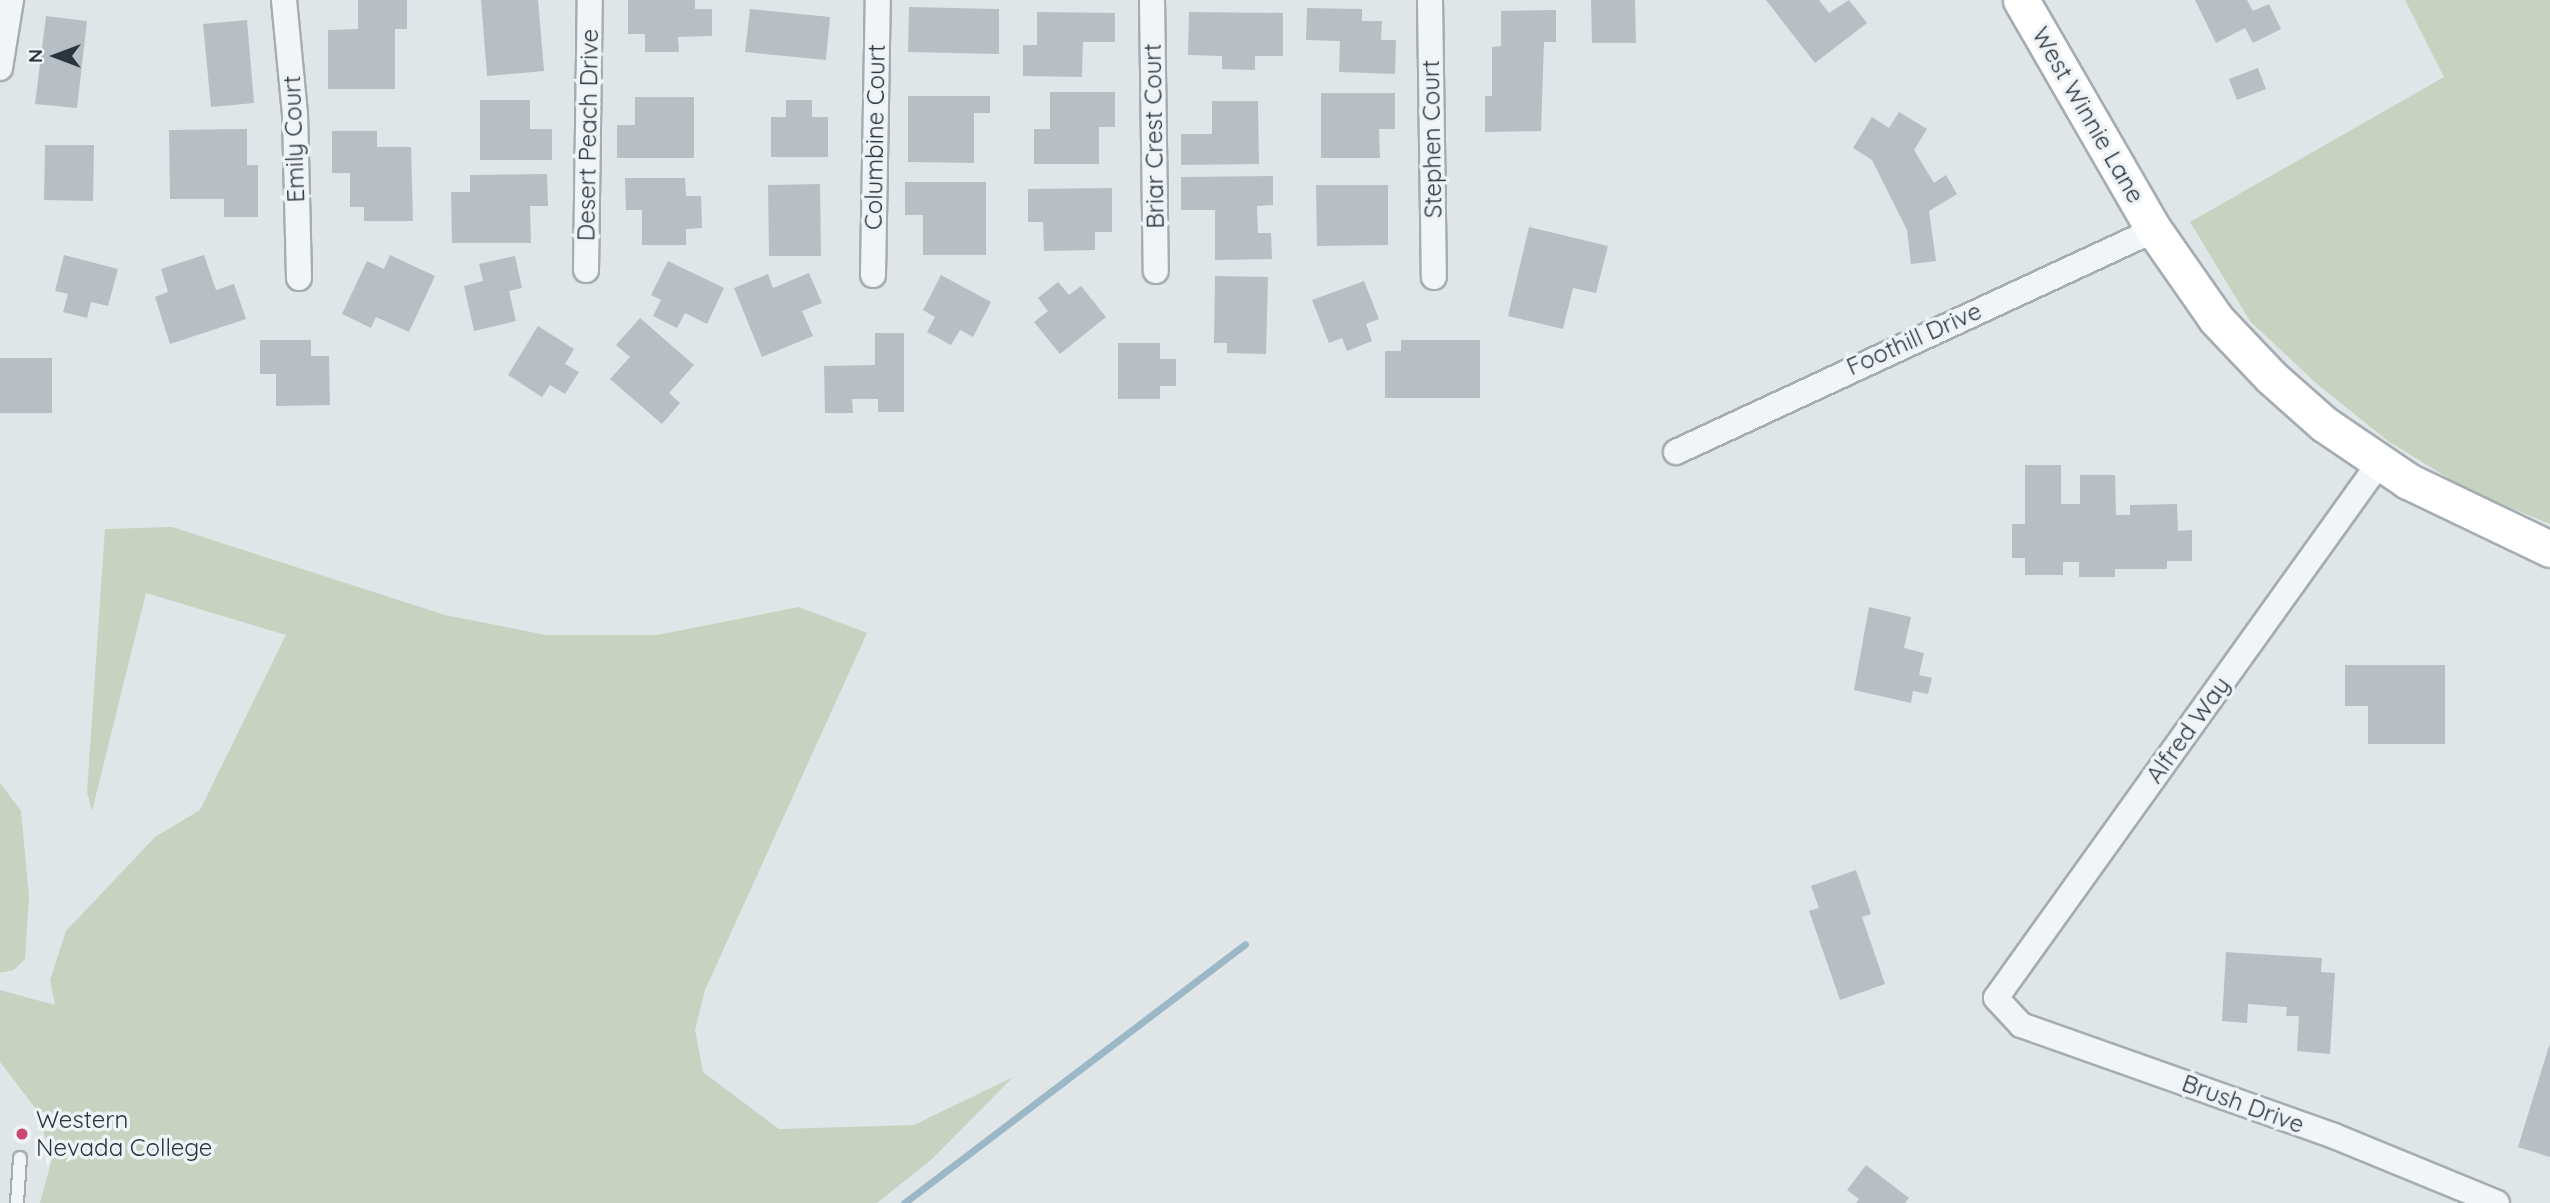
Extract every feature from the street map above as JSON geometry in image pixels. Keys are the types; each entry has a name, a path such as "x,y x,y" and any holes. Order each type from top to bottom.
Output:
{"street":[{"path":"0,68 11,0"},
{"name":"Emily Court","path":"284,0 295,114 299,278"},
{"name":"Desert Peach Drive","path":"586,270 590,0"},
{"name":"Columbine Court","path":"873,275 878,0"},
{"name":"Briar Crest Court","path":"1152,0 1156,271"},
{"name":"Stephen Court","path":"1430,0 1434,277"},
{"name":"West Winnie Lane","path":"2021,0 2154,230 2216,319 2271,377 2324,424 2380,462 2471,514 2550,549"},
{"name":"Foothill Drive","path":"1676,452 2154,230"},
{"name":"Alfred Way","path":"1996,998 2380,462"},
{"name":"Brush Drive","path":"1996,998 2021,1025 2334,1136 2497,1203"}],"lane":[{"path":"17,1203 20,1158"}],"green space":[{"path":"2405,0 2550,0 2550,524 2469,491 2388,441 2317,384 2250,321 2190,222 2444,77"},
{"path":"172,527 445,615 546,635 657,635 799,607 867,633 705,990 695,1030 703,1072 779,1129 914,1125 1013,1077 932,1159 877,1203 40,1203 52,1159 36,1109 0,1062 0,990 55,1005 50,980 66,931 155,837 200,810 286,635 146,593 92,811 87,792 105,529"},
{"path":"0,783 21,811 29,897 25,959 14,970 4,972 0,972"}],"building":[{"path":"358,0 407,0 407,29 395,29 395,89 328,89 328,30 358,29"},
{"path":"481,0 538,0 544,71 487,76"},
{"path":"628,0 695,0 695,9 712,9 712,36 678,37 679,52 645,52 645,34 628,34"},
{"path":"1591,0 1635,0 1636,43 1592,43"},
{"path":"1766,0 1819,0 1829,13 1849,0 1867,23 1815,63"},
{"path":"2195,0 2247,0 2253,11 2269,4 2281,29 2253,43 2245,28 2216,43"},
{"path":"909,7 999,9 999,54 908,52"},
{"path":"1307,8 1362,9 1362,21 1382,21 1381,40 1396,40 1395,74 1339,72 1340,41 1306,40"},
{"path":"750,9 830,17 826,60 745,52"},
{"path":"1556,10 1556,42 1544,42 1541,131 1485,132 1485,96 1492,96 1492,47 1501,46 1501,11"},
{"path":"1037,12 1115,13 1115,42 1083,42 1082,77 1023,76 1023,45 1037,45"},
{"path":"1189,12 1283,13 1283,56 1255,56 1255,70 1222,69 1222,56 1188,55"},
{"path":"46,16 87,21 77,108 35,104"},
{"path":"247,20 254,103 211,107 203,24"},
{"path":"2258,68 2266,89 2237,100 2229,79"},
{"path":"1050,92 1115,92 1115,127 1099,127 1099,164 1034,164 1034,129 1050,129"},
{"path":"1321,93 1395,93 1395,129 1379,129 1380,158 1321,158"},
{"path":"908,96 990,96 990,113 974,113 974,163 908,162"},
{"path":"635,97 694,97 694,158 617,158 617,125 635,125"},
{"path":"480,100 530,100 530,129 552,129 552,160 480,160"},
{"path":"786,100 812,100 812,117 828,117 828,157 771,157 771,117 786,117"},
{"path":"1212,101 1258,101 1259,164 1181,165 1181,134 1212,134"},
{"path":"1899,112 1927,129 1914,150 1934,183 1946,175 1957,194 1929,211 1936,261 1911,264 1907,230 1872,160 1853,148 1872,117 1889,128"},
{"path":"247,129 247,165 258,165 258,217 224,217 224,199 170,199 169,130"},
{"path":"332,131 377,131 377,147 411,147 413,221 364,221 364,207 350,207 350,173 332,173"},
{"path":"45,145 94,145 93,201 44,200"},
{"path":"547,174 548,206 530,206 531,243 452,243 451,192 470,192 470,175"},
{"path":"1273,176 1273,205 1257,206 1258,233 1271,233 1272,259 1215,260 1215,210 1181,210 1181,177"},
{"path":"625,178 685,178 686,196 701,196 702,228 686,229 686,245 642,245 642,210 626,210"},
{"path":"905,182 986,182 986,255 923,255 923,215 905,215"},
{"path":"820,184 821,256 769,256 768,185"},
{"path":"1316,185 1388,185 1388,245 1317,246"},
{"path":"1112,188 1112,232 1095,232 1095,250 1044,251 1043,222 1028,222 1028,189"},
{"path":"1529,227 1608,246 1596,293 1573,288 1563,329 1508,316"},
{"path":"64,255 118,269 108,306 91,302 87,318 63,312 68,294 55,291"},
{"path":"204,255 216,290 234,284 246,319 170,344 155,297 168,292 161,269"},
{"path":"390,255 435,276 409,332 376,317 371,328 342,314 367,261 384,269"},
{"path":"515,256 522,288 509,291 516,321 474,331 464,286 483,281 479,264"},
{"path":"668,261 724,288 707,324 685,313 677,328 653,316 661,300 651,295"},
{"path":"809,273 822,303 802,311 813,336 762,357 734,288 768,274 773,288"},
{"path":"941,275 991,302 973,337 960,330 951,345 927,332 935,317 923,310"},
{"path":"1215,276 1268,277 1266,354 1227,353 1227,343 1214,343"},
{"path":"1364,281 1379,319 1366,324 1372,341 1347,351 1342,338 1329,343 1312,300"},
{"path":"1058,282 1069,295 1081,286 1106,317 1060,354 1034,322 1048,311 1038,298"},
{"path":"640,318 694,365 669,393 680,403 662,424 610,379 630,357 616,345"},
{"path":"538,326 574,349 565,364 579,372 565,394 550,385 542,397 508,375"},
{"path":"875,333 904,333 904,412 878,412 878,399 852,399 853,413 825,413 824,366 875,365"},
{"path":"260,340 311,340 311,356 329,356 330,405 276,406 276,374 260,374"},
{"path":"1401,340 1480,340 1480,398 1385,398 1385,351 1401,351"},
{"path":"1118,343 1160,343 1160,359 1176,359 1176,386 1160,386 1160,399 1118,399"},
{"path":"0,358 52,358 52,413 0,413"},
{"path":"2025,465 2061,465 2061,504 2080,504 2080,475 2115,475 2116,515 2130,515 2130,505 2177,504 2178,531 2192,530 2192,561 2167,561 2167,569 2115,569 2115,577 2079,577 2079,562 2063,562 2063,575 2025,575 2025,558 2012,558 2012,524 2025,524"},
{"path":"1869,607 1911,617 1904,648 1924,653 1919,675 1932,678 1928,694 1913,691 1911,703 1854,690"},
{"path":"2345,665 2445,665 2445,744 2368,744 2368,706 2345,706"},
{"path":"1856,870 1871,914 1862,917 1885,984 1840,1000 1809,911 1819,908 1811,886"},
{"path":"2226,952 2322,958 2321,972 2335,973 2330,1054 2297,1051 2299,1016 2286,1016 2287,1007 2248,1004 2247,1023 2222,1021"},
{"path":"2550,1046 2550,1157 2518,1147"},
{"path":"1866,1165 1909,1198 1905,1203 1856,1203 1859,1199 1847,1190"}],"waterway":[{"path":"904,1203 1245,944"}],"place":[{"name":"Western Nevada College","path":"22,1134"}]}
